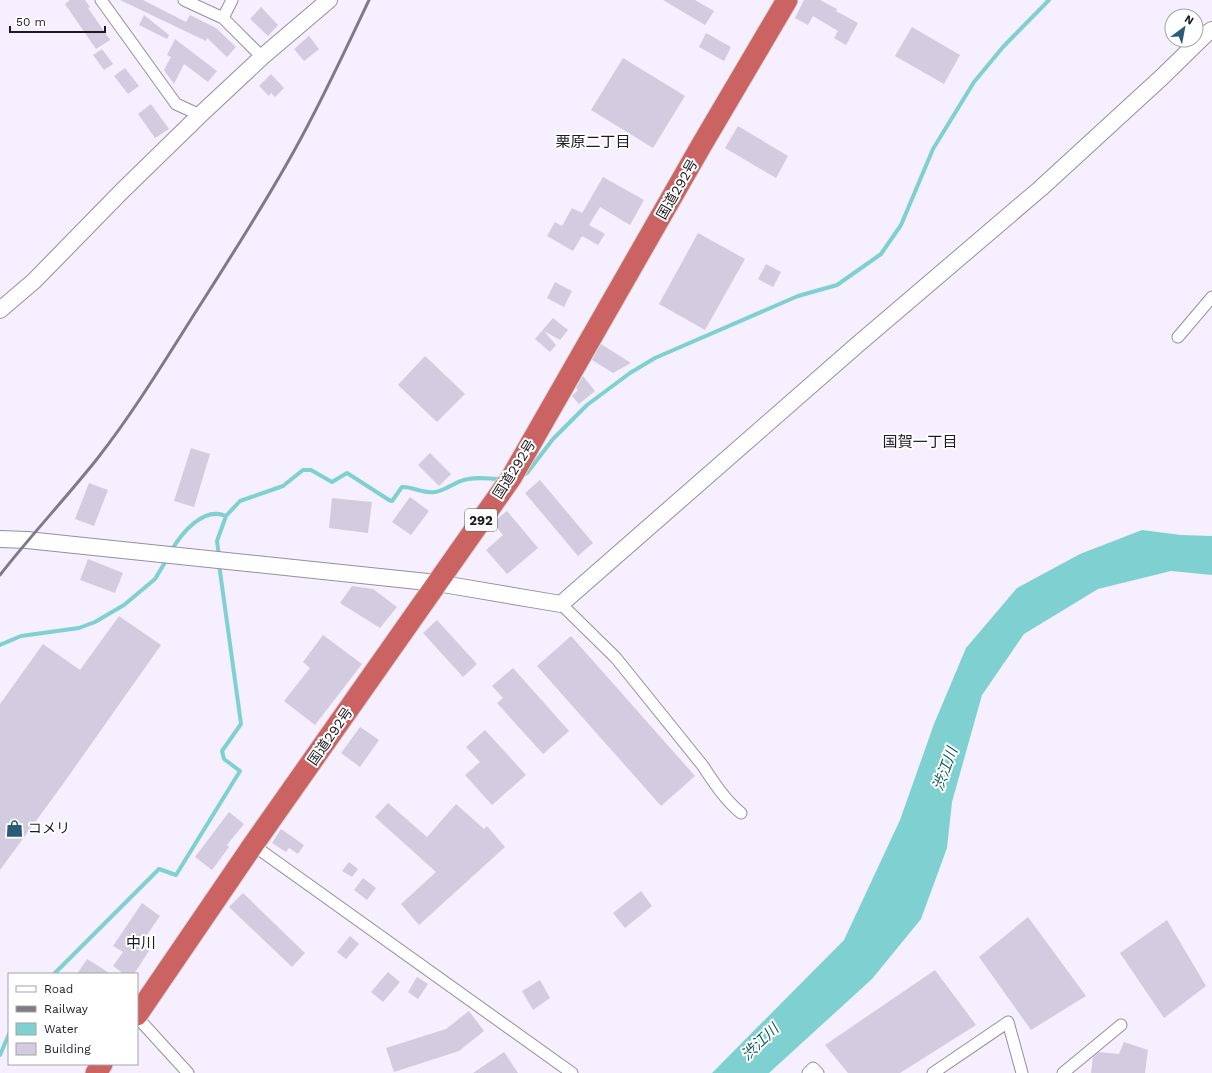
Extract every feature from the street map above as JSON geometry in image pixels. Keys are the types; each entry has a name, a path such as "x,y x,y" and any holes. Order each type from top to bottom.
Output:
{"highway":[{"name":"国道292号","path":"138,1015 253,845 511,478 701,146 787,0"}],"street":[{"path":"101,0 176,104 200,115"},
{"path":"184,0 223,18 262,57"},
{"path":"223,18 232,0"},
{"path":"0,310 34,281 122,191 200,115 262,57 329,0"},
{"path":"561,604 851,351 1041,188 1212,30"},
{"path":"1178,337 1212,297"},
{"path":"0,539 28,540 437,584 561,604 616,658 703,766 734,808 741,813"},
{"path":"253,845 572,1073"},
{"path":"138,1017 188,1073"},
{"path":"933,1073 1008,1022 1022,1073"},
{"path":"1063,1073 1121,1025"},
{"path":"808,1073 813,1068 818,1073"}],"water":[{"name":"渋江川","path":"1142,530 1181,535 1212,536 1212,575 1171,571 1098,589 1024,634 982,695 952,802 947,848 921,919 872,979 769,1073 712,1073 844,940 900,820 934,724 966,648 1017,588 1080,554"}],"building":[{"path":"70,0 85,0 90,7 88,8 110,40 96,49 65,4"},
{"path":"120,0 143,0 186,22 190,15 216,28 236,47 227,57 207,38 206,41"},
{"path":"663,0 695,0 714,11 705,25"},
{"path":"804,0 820,0 858,23 846,45 834,38 838,31 813,16 808,25 795,18"},
{"path":"261,7 278,25 268,36 250,19"},
{"path":"144,15 169,35 167,39 139,25"},
{"path":"912,27 960,55 944,84 895,56"},
{"path":"706,33 731,47 724,61 699,47"},
{"path":"309,36 319,49 304,61 294,49"},
{"path":"175,39 217,71 208,82 184,64 174,84 164,70 171,57 167,55"},
{"path":"102,49 113,64 104,70 93,55"},
{"path":"623,58 685,96 653,148 591,110"},
{"path":"125,68 139,86 128,94 114,76"},
{"path":"271,74 284,88 275,97 271,93 269,96 259,86"},
{"path":"151,104 169,129 155,138 138,114"},
{"path":"738,126 788,156 776,178 725,148"},
{"path":"603,177 644,200 630,225 600,207 589,225 605,234 598,245 582,236 573,251 547,236 555,222 562,226 572,208 582,213"},
{"path":"698,233 745,259 705,330 659,304"},
{"path":"766,264 781,272 773,287 758,279"},
{"path":"555,282 572,291 564,307 547,298"},
{"path":"553,318 568,330 560,340 544,331 556,345 550,352 535,339"},
{"path":"601,344 631,363 613,373 592,360"},
{"path":"425,356 465,394 437,422 398,385"},
{"path":"583,376 595,391 579,404 572,396 578,390 576,388"},
{"path":"191,448 210,454 194,507 174,501"},
{"path":"430,453 451,474 439,486 418,465"},
{"path":"540,480 593,543 578,556 525,493"},
{"path":"89,483 108,490 94,526 75,519"},
{"path":"410,497 429,511 411,535 392,522"},
{"path":"332,498 372,502 368,533 329,528"},
{"path":"507,511 538,548 507,574 486,550 503,535 494,524 497,519"},
{"path":"88,559 123,573 115,593 80,580"},
{"path":"352,586 373,589 397,607 380,628 340,603"},
{"path":"119,616 161,645 0,870 0,704 43,644 80,670"},
{"path":"437,620 477,664 463,677 423,633"},
{"path":"323,635 362,664 315,725 284,701 310,668 303,662"},
{"path":"571,636 695,776 661,806 537,666"},
{"path":"513,668 569,731 543,754 497,703 503,698 492,686"},
{"path":"360,727 379,740 360,767 341,753"},
{"path":"485,730 526,775 492,805 465,775 480,762 466,747"},
{"path":"388,803 427,837 456,804 484,829 487,826 505,847 419,925 401,904 436,872 375,817"},
{"path":"229,812 244,824 227,845 229,847 212,870 195,857"},
{"path":"281,829 304,845 298,854 289,848 286,852 272,843"},
{"path":"349,862 358,869 352,877 342,871"},
{"path":"363,878 376,888 367,900 354,890"},
{"path":"641,891 652,906 625,928 613,913"},
{"path":"243,893 305,953 292,967 229,907"},
{"path":"142,903 160,916 140,945 149,951 135,973 123,973 113,966 123,952 113,946"},
{"path":"1028,917 1086,996 1031,1030 979,957"},
{"path":"1167,920 1206,986 1164,1018 1120,953"},
{"path":"350,936 359,944 346,959 337,952"},
{"path":"87,959 109,973 78,973"},
{"path":"935,970 976,1025 900,1073 848,1073 825,1045"},
{"path":"388,972 400,982 383,1002 371,992"},
{"path":"417,977 428,984 418,999 408,992"},
{"path":"540,980 550,998 533,1010 522,991"},
{"path":"469,1011 484,1031 459,1051 394,1072 386,1048 446,1029"},
{"path":"1124,1042 1148,1050 1145,1073 1091,1073 1093,1057 1099,1052 1119,1054"},
{"path":"504,1052 518,1073 473,1073"}],"waterway":[{"path":"521,476 527,473 553,439 587,405 630,373 655,358 798,296 837,285 881,254 901,225 933,149 974,82 1003,47 1049,0"},
{"path":"219,556 217,541 226,516 240,501 283,486 303,470 311,470 332,482 347,473 392,501 402,487 426,492 435,492 465,479 501,479"},
{"path":"171,551 187,530 201,518 217,514 226,516"},
{"path":"0,645 21,636 79,628 95,622 124,605 155,579 167,559"},
{"path":"55,973 159,869 176,875 240,771 224,759 222,751 241,724 219,564"},
{"path":"0,1055 8,1036"}],"railway":[{"path":"0,575 97,459 136,406 160,369 246,233 282,172 323,96 369,0"}],"place":[{"name":"コメリ","path":"15,828"}],"district":[{"name":"栗原二丁目","path":"593,142"},
{"name":"国賀一丁目","path":"920,442"},
{"name":"中川","path":"141,943"}]}
